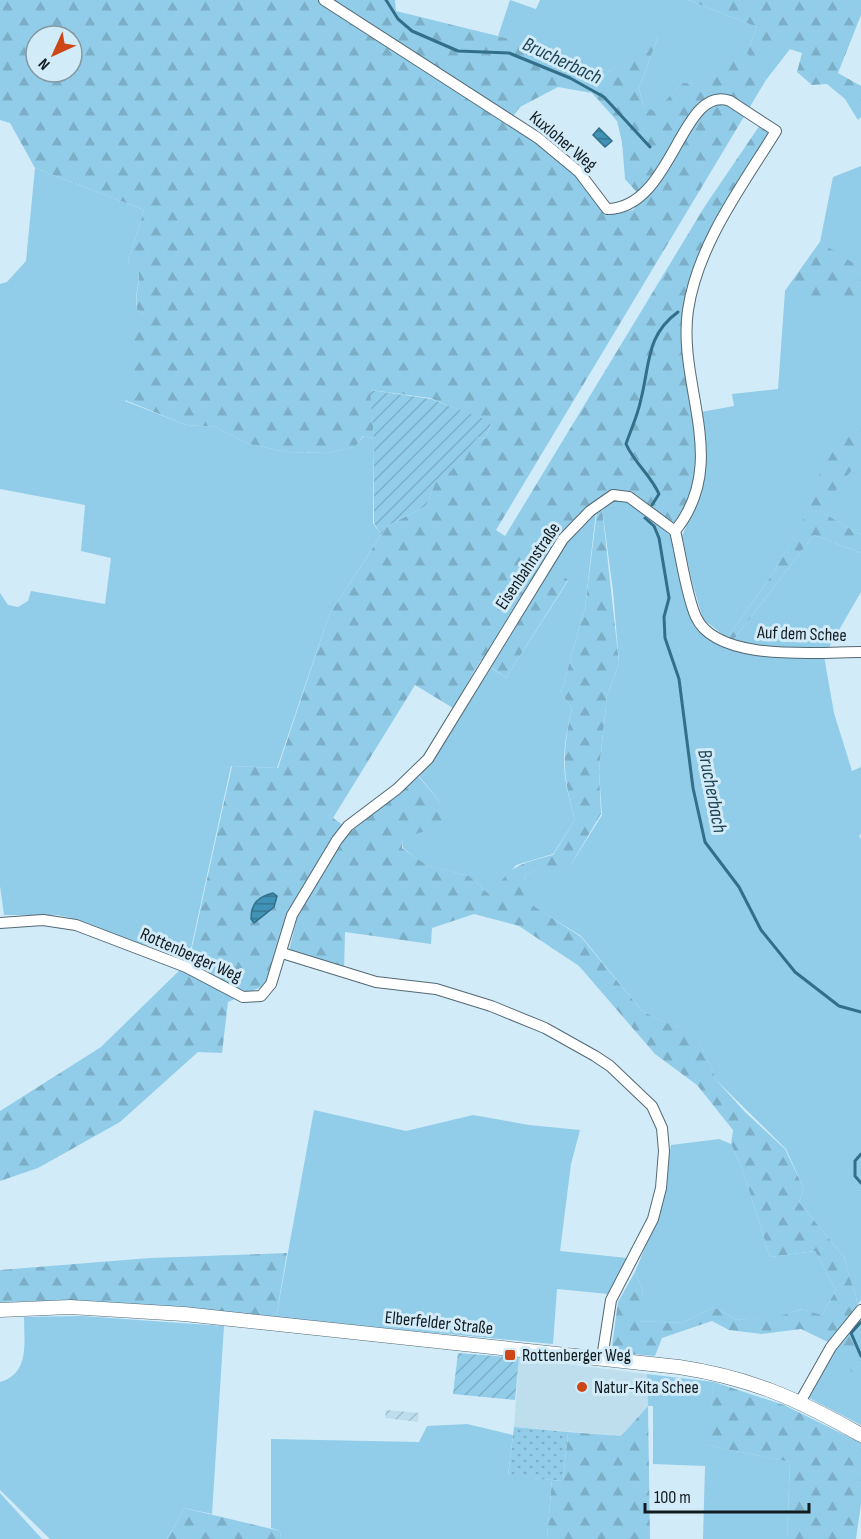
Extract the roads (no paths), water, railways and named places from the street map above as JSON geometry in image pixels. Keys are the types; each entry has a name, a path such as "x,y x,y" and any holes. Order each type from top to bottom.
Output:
{"main road":[{"name":"Elberfelder Straße","path":"0,1310 70,1307 162,1312 679,1366 724,1375 766,1387 800,1402 861,1435"}],"street":[{"name":"Kuxloher Weg","path":"324,0 538,138 579,172 607,209 621,209 642,196 661,171 695,114 713,100 723,98 730,101 776,131 733,201 707,250 692,290 687,322 701,456 695,498 686,518 675,531"},
{"name":"Eisenbahnstraße","path":"282,953 292,915 337,840 348,826 406,781 428,759 536,581 563,539 579,521 613,495 629,497 675,531"},
{"name":"Auf dem Schee","path":"675,531 696,617 714,636 738,647 766,651 861,652"},
{"name":"Rottenberger Weg","path":"0,923 59,921 186,967 243,997 261,996 266,991 282,953"},
{"path":"282,953 376,982 436,989 491,1005 545,1028 602,1061 652,1107 662,1128 664,1151 661,1188 653,1219 611,1300 602,1358"},
{"path":"800,1402 831,1347 861,1310"}],"waterway":[{"name":"Brucherbach","path":"386,0 398,19 412,31 458,51 509,53 570,78 604,97 650,147"},
{"name":"Brucherbach","path":"652,505 659,494 626,444 640,405 648,362 655,340 660,330 678,312"},
{"name":"Brucherbach","path":"645,518 654,526 659,538 669,598 664,617 665,638 679,679 693,788 705,842 739,887 761,930 795,972 839,1006 861,1012"},
{"name":"Brucherbach","path":"861,1154 855,1161 855,1176 861,1183"},
{"name":"Brucherbach","path":"861,1322 851,1333 861,1356"}],"place":[{"name":"Rottenberger Weg","path":"510,1355"},
{"name":"Natur-Kita Schee","path":"582,1387"}]}
